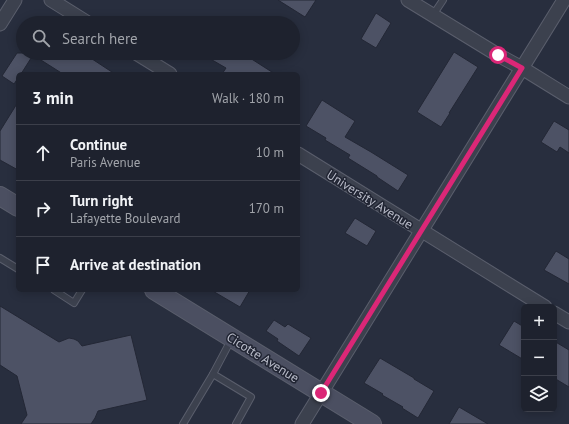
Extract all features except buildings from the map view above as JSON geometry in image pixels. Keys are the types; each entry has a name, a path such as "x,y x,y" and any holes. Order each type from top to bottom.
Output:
{"street":[{"path":"0,24 15,0"},
{"path":"51,0 77,16"},
{"path":"408,0 569,97"},
{"path":"302,424 564,0"},
{"path":"147,60 167,72"},
{"name":"University Avenue","path":"300,155 539,304"},
{"path":"0,196 16,206"},
{"name":"Cicotte Avenue","path":"157,292 372,424"},
{"path":"557,315 569,322"}],"lane":[{"path":"433,15 443,0"},
{"path":"0,258 16,267"},
{"path":"57,292 74,303 81,292"},
{"path":"183,424 213,374 232,338"},
{"path":"213,374 251,397 236,424"}],"route":[{"path":"321,393 522,68 498,55"}]}
